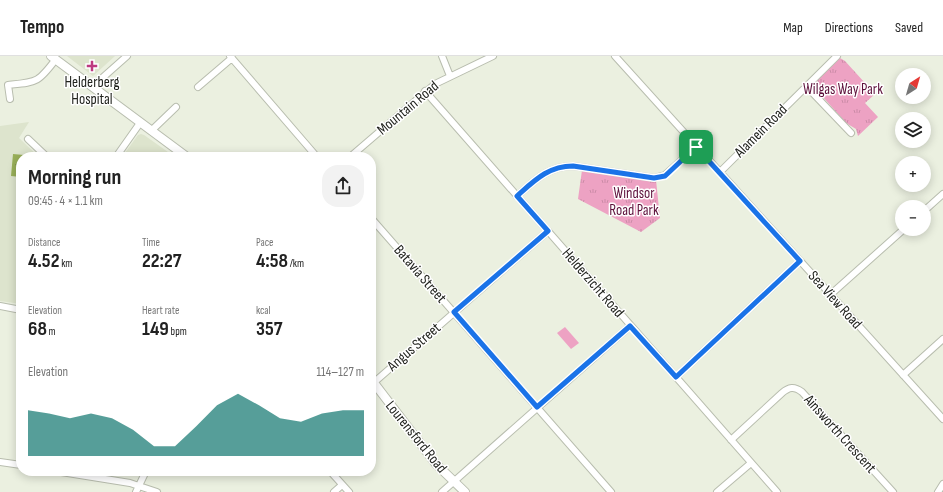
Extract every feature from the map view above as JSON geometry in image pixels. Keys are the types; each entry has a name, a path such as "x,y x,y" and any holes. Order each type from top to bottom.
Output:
{"street":[{"path":"92,87 127,56"},
{"path":"442,56 450,76"},
{"name":"Mountain Road","path":"356,152 425,91 450,76 493,56"},
{"name":"Sea View Road","path":"615,56 943,419"},
{"name":"Alamein Road","path":"720,172 837,56"},
{"path":"198,88 231,57 313,152"},
{"path":"10,99 8,85 32,83 39,80 54,58 180,152"},
{"path":"806,86 851,134"},
{"name":"Helderzicht Road","path":"425,91 777,492"},
{"path":"151,131 176,107"},
{"path":"119,152 140,122"},
{"path":"28,139 42,152"},
{"path":"517,196 543,173 560,167 573,166 654,178 662,177 696,147"},
{"path":"931,205 943,194"},
{"name":"Batavia Street","path":"376,224 611,492"},
{"name":"Angus Street","path":"376,379 548,231"},
{"path":"830,295 896,236"},
{"path":"676,377 800,261"},
{"path":"0,306 16,309"},
{"path":"442,492 630,326"},
{"path":"903,375 943,339"},
{"name":"Lourensford Road","path":"376,387 429,455 464,492"},
{"name":"Ainsworth Crescent","path":"731,440 782,393 787,389 794,388 802,392 893,492"},
{"path":"0,462 16,464"},
{"path":"717,492 751,462"},
{"path":"79,476 157,492"},
{"path":"138,489 144,476"},
{"path":"334,476 349,492"},
{"path":"938,492 943,484"},
{"path":"334,492 342,485"}],"shaded area":[{"name":"Helderberg Hospital","path":"67,56 115,56 93,76"},
{"path":"29,122 19,138 34,152 16,152 16,303 0,301 0,126"},
{"path":"138,135 144,135 168,152 126,152"}],"green space":[{"name":"Wilgas Way Park","path":"840,58 845,61 875,94 865,103 878,117 858,136 856,129 846,123 814,87 815,82"},
{"name":"Windsor Road Park","path":"582,170 656,180 660,218 641,232 578,199"},
{"path":"565,327 579,343 571,349 557,333"}],"water":[{"path":"13,154 16,154 16,176 11,176"}],"place":[{"name":"Helderberg Hospital","path":"92,66"}],"route":[{"path":"696,147 800,261 676,377 630,326 537,407 454,312 548,231 517,196 543,173 554,168 566,166 654,178 662,177 665,176 696,147"}]}
